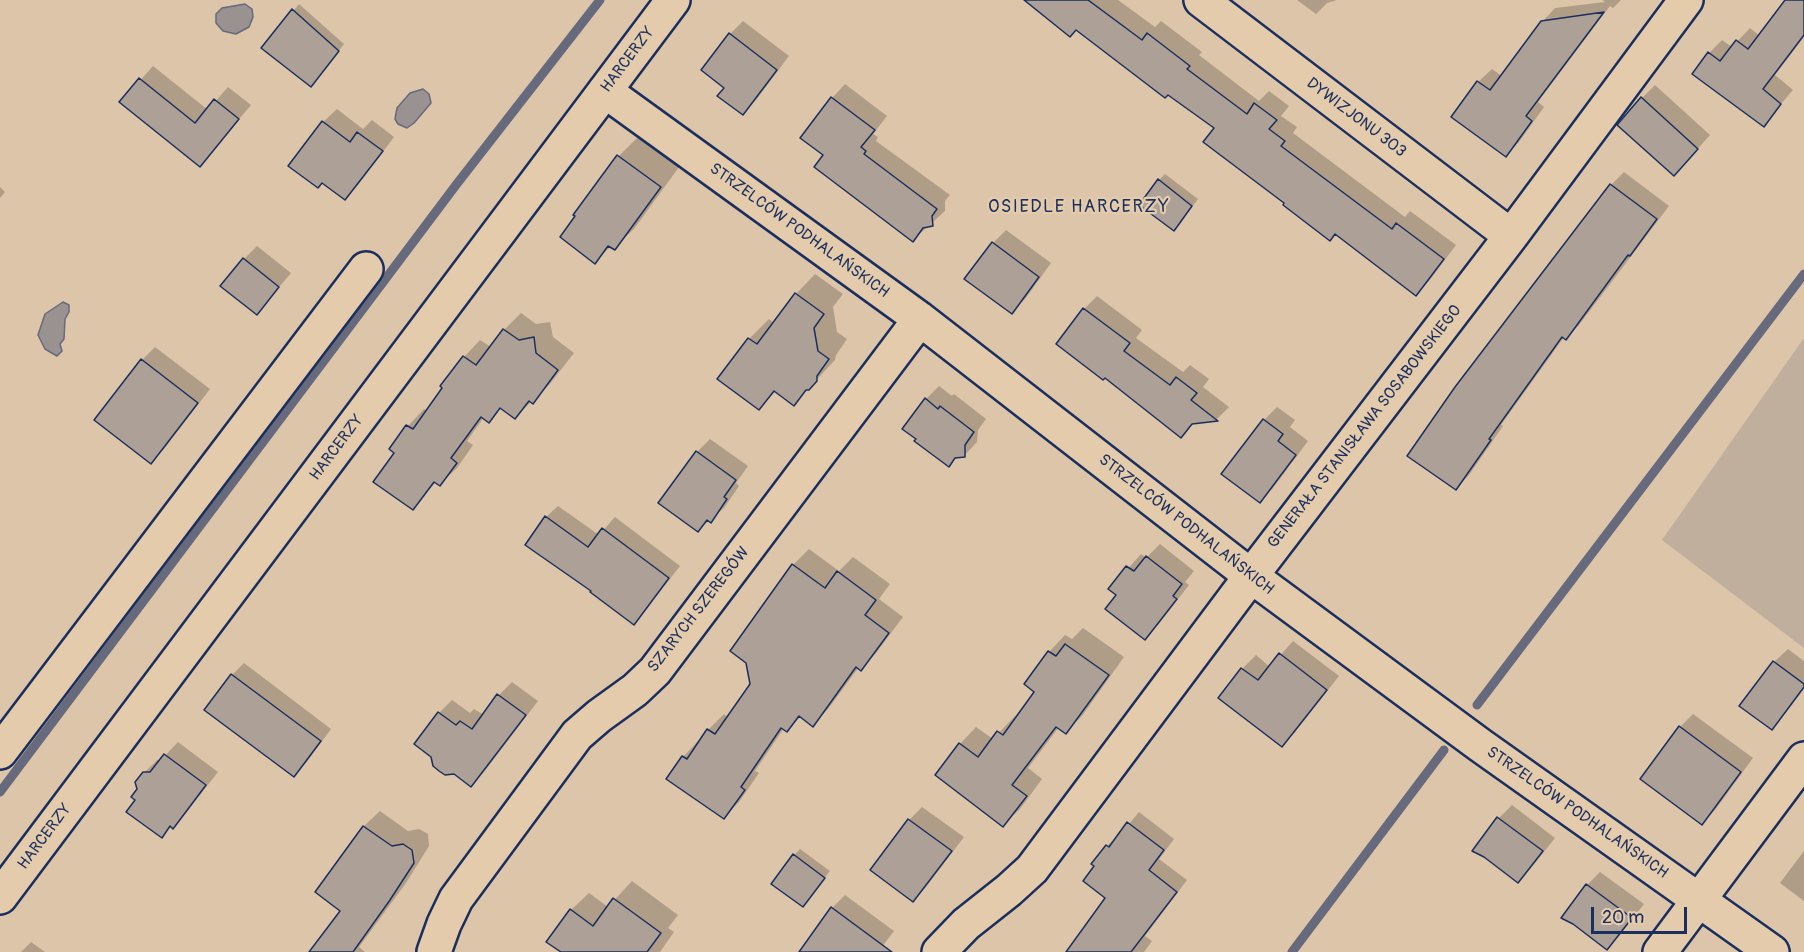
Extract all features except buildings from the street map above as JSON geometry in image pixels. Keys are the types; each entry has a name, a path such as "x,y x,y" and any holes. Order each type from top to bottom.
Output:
{"street":[{"name":"HARCERZY","path":"0,897 673,0"},
{"name":"DYWIZJONU 303","path":"1201,0 1511,236"},
{"name":"GENERAŁA STANISŁAWA SOSABOWSKIEGO","path":"939,952 966,924 1032,869 1251,576 1511,236 1686,0"},
{"name":"STRZELCÓW PODHALAŃSKICH","path":"605,91 920,319 1251,576 1480,745 1699,898 1772,952"},
{"path":"0,752 366,269"},
{"name":"SZARYCH SZEREGÓW","path":"434,952 456,899 577,735 635,690 655,671 920,319"},
{"path":"1660,952 1804,759"}],"shaded area":[{"path":"245,4 252,9 253,17 249,27 236,34 223,31 216,23 216,14 222,8"},
{"path":"423,89 429,94 431,103 407,128 398,124 395,119 397,108 410,93"},
{"path":"63,302 69,305 69,312 65,319 64,339 60,344 62,351 57,356 45,349 38,335 45,314"},
{"path":"1804,338 1804,648 1662,540"}],"waterway":[{"path":"0,792 456,185 600,0"},
{"path":"1477,705 1804,274"},
{"path":"1292,952 1444,750"}],"district":[{"name":"OSIEDLE HARCERZY","path":"1079,207"}]}
